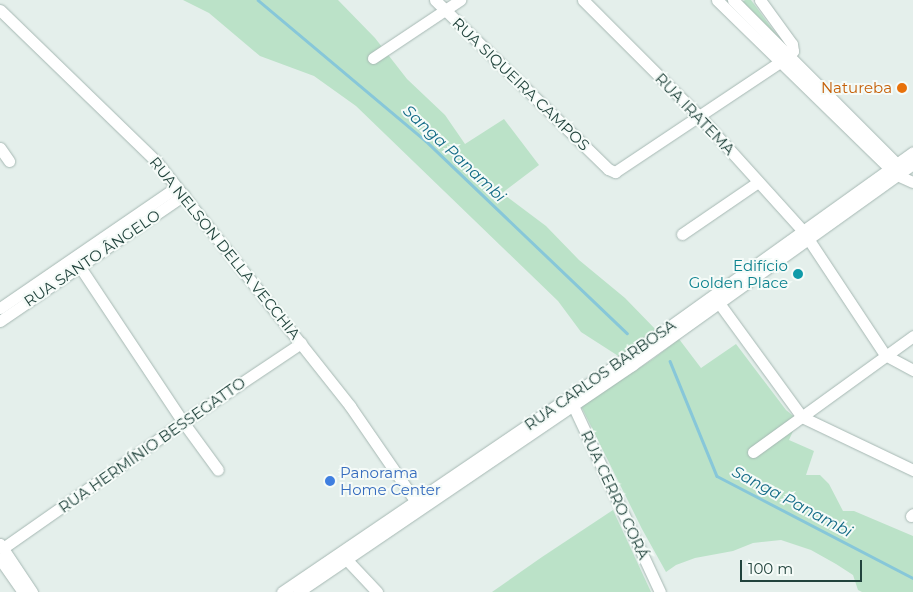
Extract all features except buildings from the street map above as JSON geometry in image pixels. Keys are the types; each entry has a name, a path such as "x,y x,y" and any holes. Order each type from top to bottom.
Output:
{"street":[{"name":"RUA SIQUEIRA CAMPOS","path":"435,0 608,169 615,172 622,169 700,117"},
{"path":"373,58 460,0"},
{"name":"RUA IRATEMA","path":"582,0 700,117 805,236 885,355"},
{"path":"700,117 793,51 792,44 761,1"},
{"path":"728,2 784,59 903,172"},
{"name":"RUA NELSON DELLA VECCHIA","path":"1,13 156,161 302,343 350,406 419,506"},
{"path":"0,148 9,161"},
{"name":"RUA CARLOS BARBOSA","path":"298,592 347,560 419,506 717,300 805,236 903,172 913,152"},
{"path":"682,234 758,182"},
{"name":"RUA SANTO ÂNGELO","path":"0,321 77,262 180,191"},
{"path":"77,262 182,422 218,470"},
{"name":"RUA SANTO ÂNGELO","path":"0,308 77,262"},
{"path":"717,300 802,417 913,470"},
{"path":"754,452 913,336"},
{"name":"RUA HERMÍNIO BESSEGATTO","path":"1,550 182,422 302,343"},
{"path":"885,355 913,370"},
{"name":"RUA CERRO CORÁ","path":"571,401 660,592"},
{"name":"RUA CARLOS BARBOSA","path":"282,592 419,506"},
{"path":"1,550 23,592"},
{"path":"1,550 32,592"},
{"path":"347,560 377,592"}],"green space":[{"path":"183,0 338,0 375,38 407,79 445,115 465,144 504,119 539,165 502,193 546,226 579,260 625,298 659,333 623,359 581,332 558,301 356,106 314,76 260,56 209,13"},
{"path":"751,0 782,42 742,2"},
{"path":"679,339 701,368 736,344 786,410 798,420 789,440 814,451 806,475 820,475 829,484 843,511 854,511 913,536 913,592 862,592 858,590 853,575 836,564 811,550 781,540 753,543 733,551 695,558 676,565 666,572 642,529 581,406 653,359"},
{"path":"613,510 651,592 492,592 542,557"}],"waterway":[{"name":"Sanga Panambi","path":"258,0 426,141 627,333"},
{"name":"Sanga Panambi","path":"670,361 717,476 913,578"}],"place":[{"name":"Natureba","path":"902,88"},
{"name":"Edifício Golden Place","path":"798,274"},
{"name":"Panorama Home Center","path":"330,481"}]}
